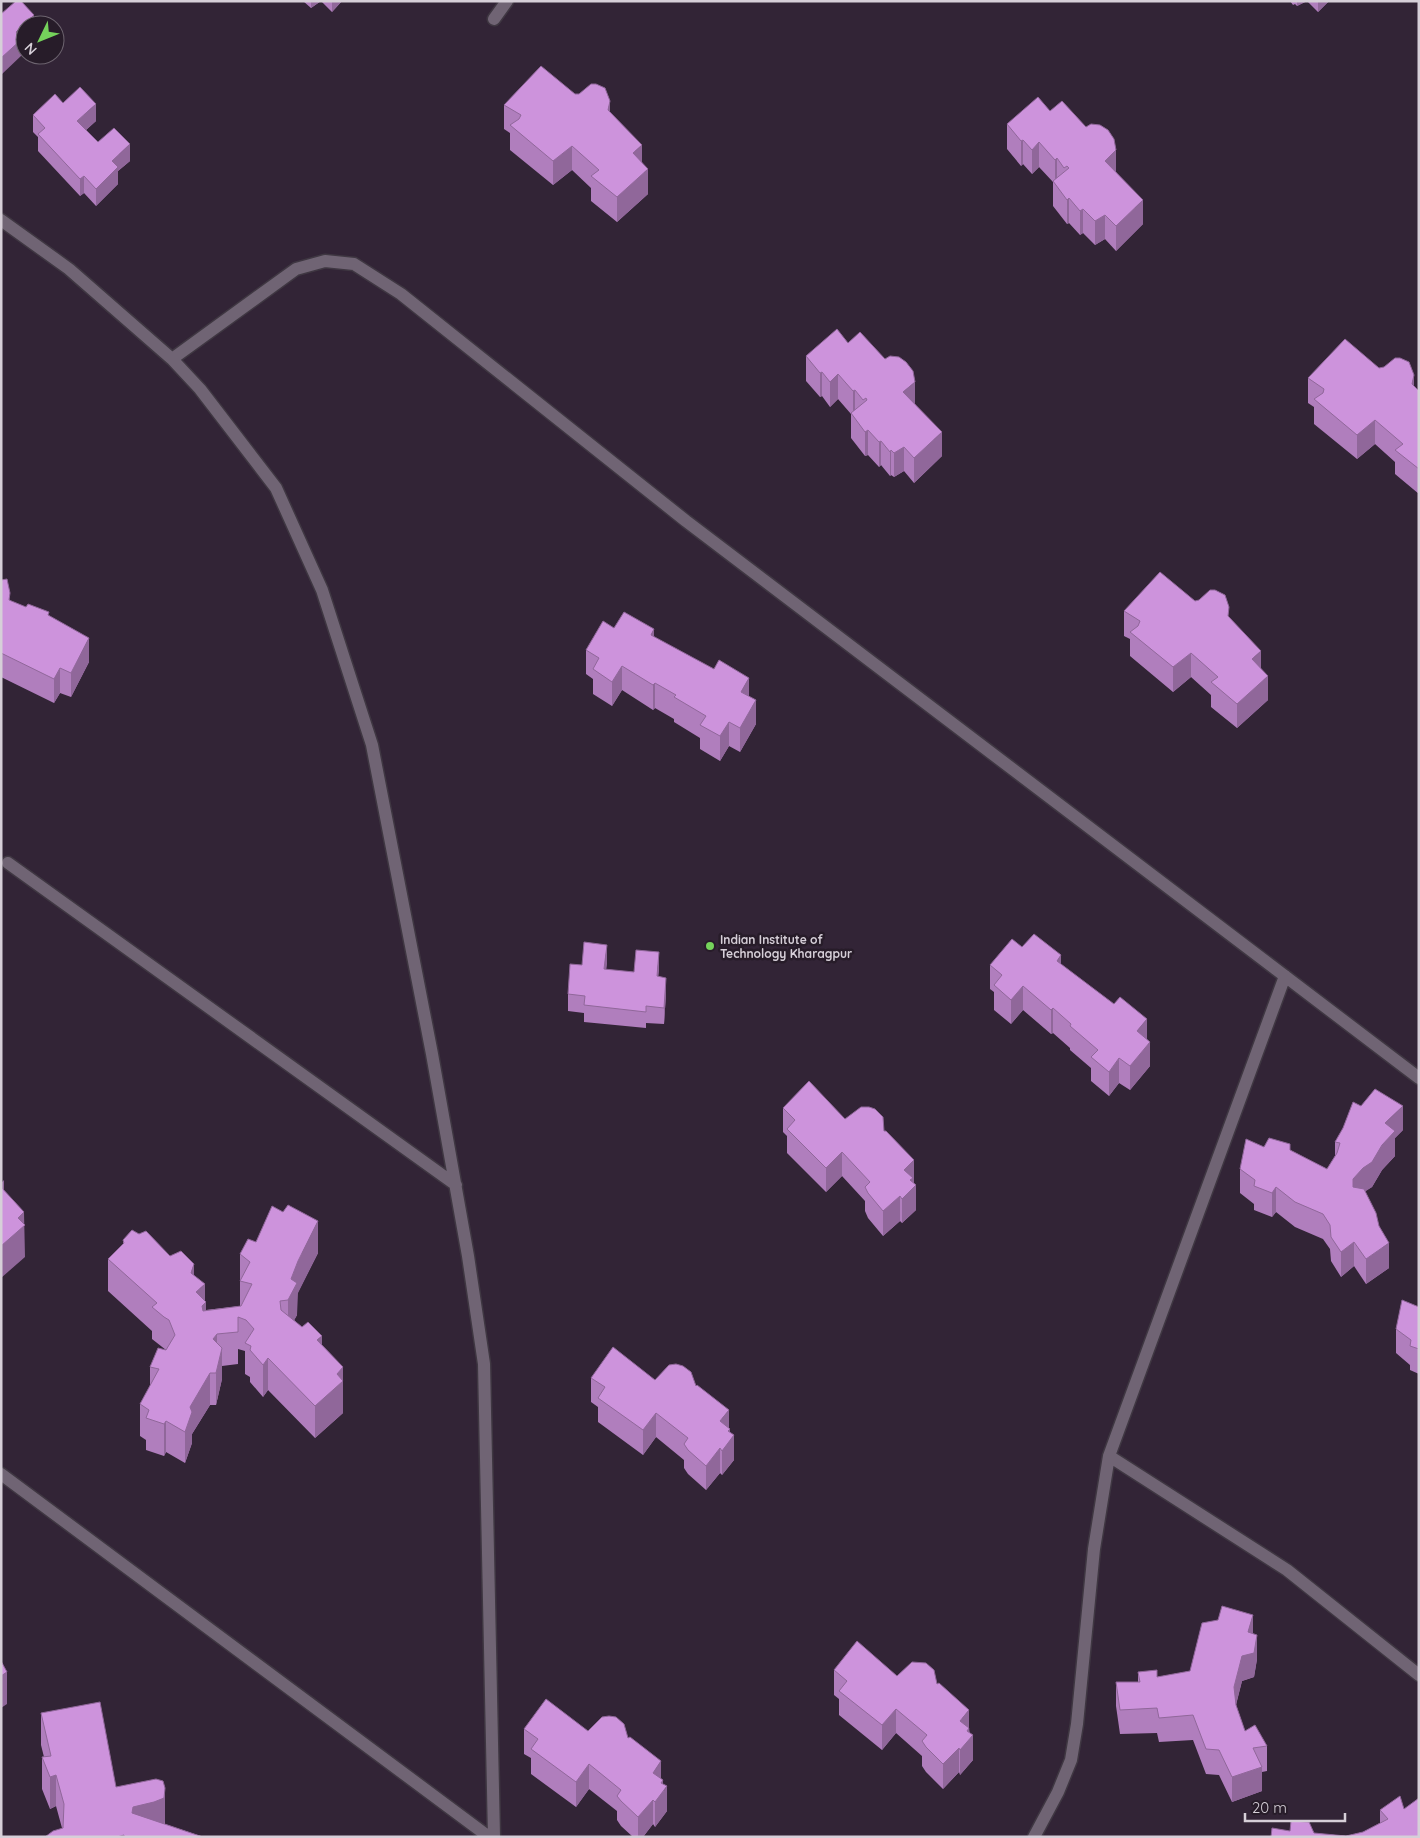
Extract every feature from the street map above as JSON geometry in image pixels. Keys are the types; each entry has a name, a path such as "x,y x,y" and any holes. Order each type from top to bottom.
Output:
{"street":[{"path":"494,19 508,1"},
{"path":"1,220 69,269 172,359 200,389 276,488 322,590 372,744 456,1185 484,1364 494,1837"},
{"path":"172,359 296,269 325,261 354,264 401,294 686,521 1419,1078"},
{"path":"8,863 456,1185"},
{"path":"1034,1837 1058,1792 1071,1760 1077,1724 1094,1549 1109,1456 1285,976"},
{"path":"1109,1456 1288,1570 1419,1674"},
{"path":"1,1474 489,1837"}],"shaded area":[{"name":"Indian Institute of Technology Kharagpur","path":"1,1 1419,1 1419,1837 1,1837"}],"building":[{"path":"16,1 21,1 34,15 15,15 15,45 1,58 1,14"},
{"path":"541,66 575,94 579,94 591,84 605,88 610,101 608,110 642,145 633,153 648,169 617,197 591,176 599,170 572,146 553,161 510,125 519,119 521,115 504,105"},
{"path":"80,87 96,104 77,121 98,142 114,128 130,144 112,161 118,167 96,189 84,176 80,179 38,134 45,128 33,115 55,94 63,103"},
{"path":"1038,97 1050,111 1062,101 1086,127 1091,124 1100,125 1108,130 1114,139 1116,150 1105,161 1143,200 1116,226 1105,215 1095,221 1083,209 1080,211 1069,198 1067,200 1053,181 1069,168 1067,166 1064,168 1057,158 1055,160 1039,142 1032,150 1023,140 1021,141 1007,124"},
{"path":"837,329 848,343 860,332 885,359 890,356 899,357 913,371 915,382 903,392 942,432 914,458 904,447 894,453 891,450 890,452 868,430 865,432 851,413 867,400 866,398 863,400 838,374 830,382 806,356"},
{"path":"1345,339 1379,368 1384,367 1395,358 1409,362 1414,375 1412,384 1419,391 1419,469 1395,450 1403,444 1375,420 1357,435 1314,399 1323,393 1324,389 1308,378"},
{"path":"1160,572 1195,601 1199,600 1210,590 1215,590 1225,595 1229,607 1228,616 1261,651 1252,659 1268,676 1237,704 1211,682 1218,677 1191,653 1173,667 1130,632 1138,626 1140,621 1124,611"},
{"path":"7,579 10,593 9,600 26,607 28,604 49,612 48,615 89,638 71,673 60,668 54,679 1,653 1,580"},
{"path":"624,612 654,629 651,635 714,669 719,660 749,678 741,692 756,700 740,728 729,722 720,736 700,725 706,716 655,683 653,685 622,666 612,682 593,669 599,658 586,650 603,621 614,628"},
{"path":"1034,934 1061,955 1057,961 1114,1004 1120,997 1147,1019 1137,1031 1150,1042 1130,1066 1119,1058 1109,1072 1091,1057 1098,1050 1070,1026 1071,1024 1053,1008 1051,1010 1023,986 1011,1000 994,985 1002,975 990,965 1012,939 1022,947"},
{"path":"584,942 607,945 604,969 634,972 636,950 659,952 657,976 666,978 664,1008 646,1006 646,1012 584,1005 585,996 568,994 570,964 582,965"},
{"path":"809,1081 845,1119 861,1107 875,1109 883,1117 884,1131 914,1160 904,1170 913,1178 910,1180 916,1185 902,1199 900,1196 883,1211 865,1187 870,1182 842,1152 826,1168 787,1129 795,1120 783,1108"},
{"path":"1375,1089 1403,1106 1385,1123 1395,1131 1382,1145 1372,1162 1363,1168 1353,1179 1353,1187 1364,1189 1376,1213 1379,1226 1389,1243 1366,1259 1354,1242 1341,1252 1331,1237 1330,1225 1323,1214 1295,1202 1276,1187 1272,1193 1254,1186 1255,1180 1240,1169 1246,1139 1264,1147 1269,1138 1290,1144 1290,1150 1327,1169 1337,1153 1340,1143 1335,1142 1343,1128 1353,1102 1361,1106"},
{"path":"1,1187 24,1212 18,1218 25,1225 1,1246"},
{"path":"288,1205 318,1221 291,1279 297,1283 288,1300 280,1301 281,1310 302,1327 308,1322 322,1336 317,1340 343,1367 337,1374 343,1381 315,1406 268,1358 263,1365 250,1350 251,1346 245,1343 254,1329 246,1320 238,1317 238,1332 217,1334 213,1339 222,1348 216,1373 210,1373 190,1407 192,1412 185,1432 166,1421 164,1424 146,1418 149,1410 140,1404 159,1369 150,1367 158,1348 166,1350 175,1335 169,1320 152,1307 157,1303 108,1259 124,1243 123,1240 132,1230 139,1234 146,1231 170,1256 181,1251 194,1264 191,1273 205,1284 196,1292 206,1302 202,1306 203,1311 241,1306 252,1284 240,1281 250,1262 240,1254 248,1239 256,1242 272,1206 283,1212"},
{"path":"1402,1300 1419,1307 1419,1349 1410,1346 1411,1340 1396,1329"},
{"path":"613,1347 655,1380 669,1365 683,1366 691,1372 696,1386 729,1410 720,1421 734,1435 722,1451 720,1448 706,1466 684,1444 688,1438 656,1413 643,1430 598,1398 605,1387 591,1378"},
{"path":"1222,1606 1253,1615 1248,1632 1257,1635 1254,1653 1242,1656 1234,1687 1236,1705 1245,1731 1255,1725 1267,1746 1253,1748 1262,1767 1232,1777 1219,1750 1206,1749 1193,1715 1159,1718 1157,1708 1120,1710 1116,1682 1140,1682 1138,1672 1157,1670 1157,1677 1190,1671 1202,1623 1218,1620"},
{"path":"857,1641 897,1676 912,1662 926,1663 934,1670 937,1684 939,1683 969,1710 960,1721 969,1728 967,1731 973,1735 960,1750 959,1748 943,1764 922,1741 927,1735 896,1709 882,1725 839,1691 847,1681 834,1670"},
{"path":"1,1661 7,1672 1,1676"},
{"path":"546,1699 588,1731 602,1717 616,1717 624,1724 628,1738 630,1737 661,1761 653,1773 663,1780 661,1783 667,1786 655,1802 653,1800 638,1817 617,1796 621,1790 589,1764 576,1782 531,1749 538,1739 524,1729"},
{"path":"100,1702 116,1787 156,1779 163,1781 165,1788 164,1798 133,1807 132,1813 203,1837 124,1837 124,1835 117,1837 45,1837 53,1831 63,1828 64,1804 56,1775 50,1777 42,1757 51,1756 41,1713"},
{"path":"1400,1796 1404,1809 1419,1798 1419,1837 1271,1837 1272,1828 1290,1831 1291,1821 1309,1822 1314,1833 1346,1836 1363,1832 1388,1819 1380,1810"}],"place":[{"name":"Indian Institute of Technology Kharagpur","path":"710,946"}]}
